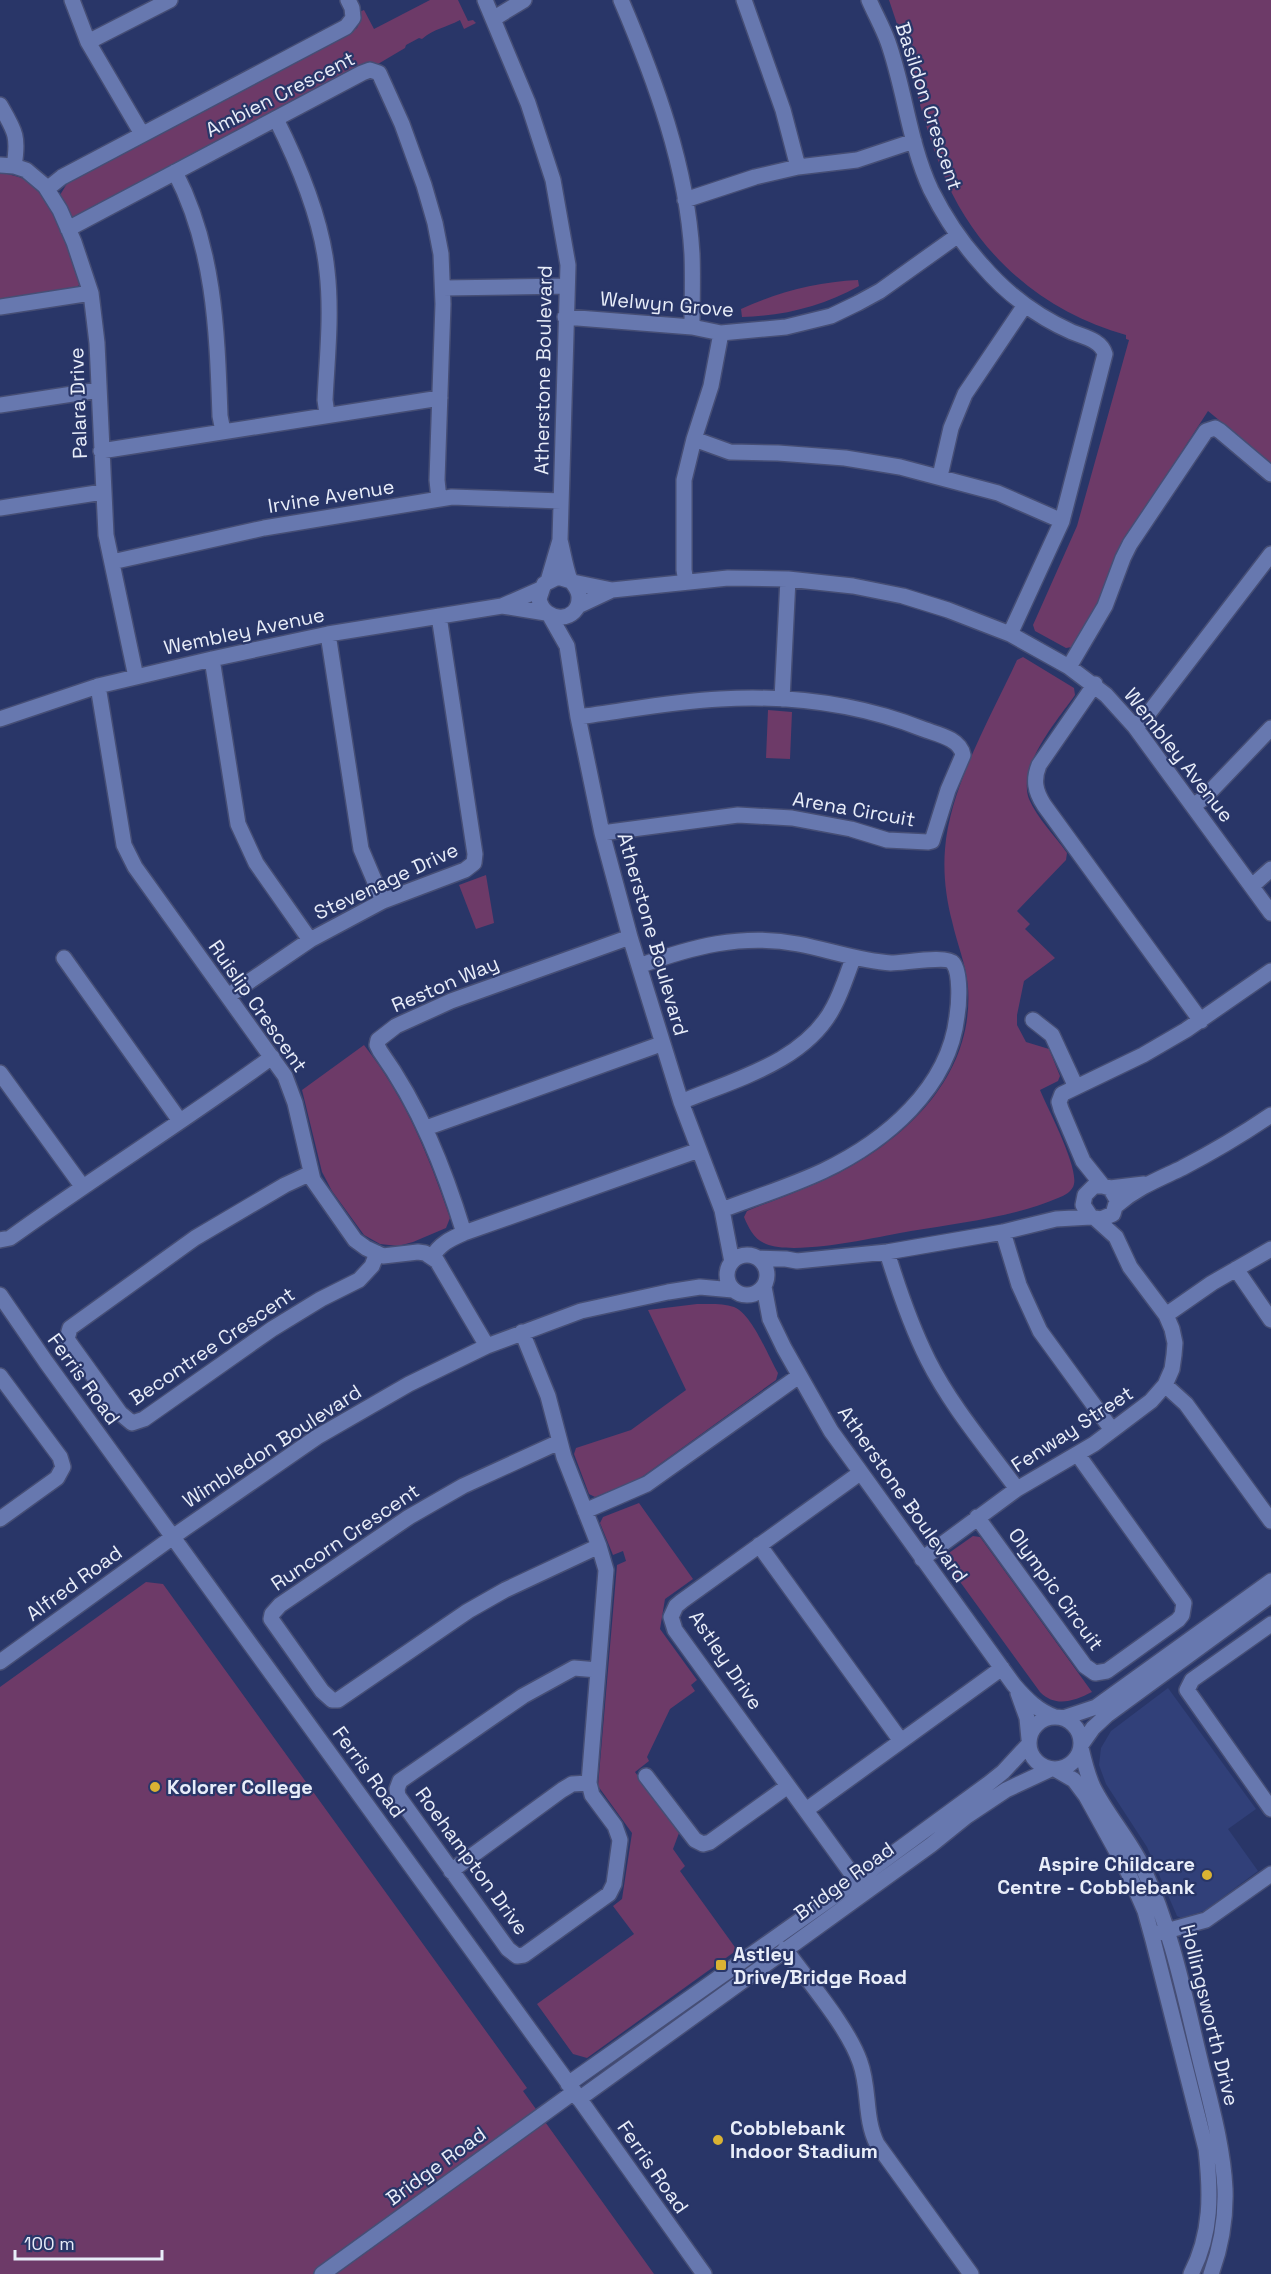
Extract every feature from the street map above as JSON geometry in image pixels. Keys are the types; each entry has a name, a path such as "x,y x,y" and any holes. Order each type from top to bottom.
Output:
{"street":[{"path":"72,0 88,42 142,134"},
{"path":"88,42 170,0"},
{"path":"46,189 62,177 346,27 353,18 348,0"},
{"name":"Atherstone Boulevard","path":"484,0 528,103 553,180 568,265 560,540 572,581"},
{"path":"493,19 524,0"},
{"path":"621,0 659,97 677,161 692,253 692,327"},
{"path":"744,0 783,110 798,167"},
{"name":"Basildon Crescent","path":"869,0 888,42 914,141 931,189 957,236 989,274 1025,305 1052,322 1096,342 1104,349 1105,354 1062,521 1010,634"},
{"name":"Ambien Crescent","path":"68,229 362,73 370,70 380,73 402,124 430,204 441,254 443,288 437,480 440,499"},
{"path":"0,105 17,137 18,146 7,165"},
{"path":"276,119 311,204 326,258 328,287 325,400 327,414"},
{"path":"685,201 755,177 798,167 857,160 914,141"},
{"name":"Palara Drive","path":"7,165 26,170 46,189 68,229 91,293 99,390 106,535 136,677"},
{"path":"175,172 197,223 211,280 217,322 220,416 223,431"},
{"name":"Welwyn Grove","path":"565,317 692,327 721,333 786,327 831,316 880,291 957,236"},
{"path":"443,288 567,286"},
{"path":"0,307 91,293"},
{"path":"940,476 951,428 965,394 1025,305"},
{"path":"686,582 684,480 711,386 721,333"},
{"path":"0,405 99,390"},
{"path":"101,450 440,398"},
{"path":"1068,667 1096,624 1130,544 1206,431 1215,429 1220,431 1271,474"},
{"path":"694,439 730,452 845,458 940,476 998,493 1062,521"},
{"path":"0,508 103,492"},
{"name":"Irvine Avenue","path":"112,562 264,528 440,499 460,497 561,501"},
{"name":"Atherstone Boulevard","path":"544,585 560,540"},
{"path":"1135,727 1145,718 1271,554"},
{"path":"558,577 572,581 579,591 576,609 566,617 548,614 540,604 544,585 558,577"},
{"name":"Wembley Avenue","path":"572,581 612,590 728,578 788,579 853,586 903,596 948,610 1010,634 1095,684 1135,727 1271,913"},
{"path":"782,699 788,579"},
{"name":"Wembley Avenue","path":"0,719 98,686 212,658 328,634 502,606 544,585"},
{"name":"Wembley Avenue","path":"576,609 612,590"},
{"name":"Wembley Avenue","path":"502,606 548,614"},
{"name":"Atherstone Boulevard","path":"567,646 576,609"},
{"name":"Atherstone Boulevard","path":"548,614 567,646 578,717 602,832 661,1044 722,1210 726,1225 730,1267"},
{"name":"Stevenage Drive","path":"228,996 310,940 383,902 465,870 474,863 440,616"},
{"path":"328,634 361,849 383,902"},
{"path":"212,658 238,824 255,863 310,940"},
{"path":"1095,684 1039,765 1035,780 1036,788 1044,805 1201,1022"},
{"name":"Ruislip Crescent","path":"98,686 124,845 135,867 272,1057 290,1087 311,1173 320,1192 355,1240 377,1253"},
{"name":"Arena Circuit","path":"578,717 718,699 782,699 821,703 912,725 958,744 963,755 948,790 932,841 928,842 887,840 820,822 738,815 602,832"},
{"path":"1193,806 1204,798 1271,728"},
{"path":"1252,886 1271,869"},
{"name":"Reston Way","path":"464,1233 426,1128 405,1088 377,1045 382,1035 396,1026 451,1001 630,937"},
{"path":"639,966 704,945 755,939 797,943 853,959 895,963 946,958 954,964 959,1000 956,1030 940,1073 910,1110 849,1157 801,1180 722,1210"},
{"path":"64,958 180,1121"},
{"path":"681,1102 769,1065 799,1046 816,1031 834,1008 853,959"},
{"path":"1116,1208 1116,1196 1083,1161 1059,1102 1062,1094 1143,1055 1201,1022 1271,971"},
{"path":"1033,1020 1052,1035 1076,1087"},
{"path":"426,1128 661,1044"},
{"path":"0,1240 10,1238 82,1186 272,1057"},
{"path":"0,1073 82,1186"},
{"path":"797,1261 766,1283 757,1293 739,1293 728,1281 730,1267 741,1256 797,1261 887,1252 1003,1232 1056,1218 1110,1217 1116,1208 1144,1184 1214,1150 1271,1115"},
{"path":"432,1257 438,1247 447,1240 464,1233 699,1150"},
{"path":"1083,1161 1085,1209 1094,1218"},
{"name":"Becontree Crescent","path":"311,1173 195,1238 70,1328 67,1338 71,1345 120,1413 132,1423 144,1419 272,1329 321,1299 359,1280 372,1266 377,1253"},
{"path":"1056,1218 1084,1198 1094,1186 1144,1184"},
{"name":"Fenway Street","path":"1116,1208 1116,1237"},
{"name":"Fenway Street","path":"922,1559 1017,1489 1078,1455 1151,1401 1165,1385 1172,1369 1175,1343 1172,1329 1166,1315 1130,1267 1116,1237 1094,1218"},
{"name":"Atherstone Boulevard","path":"726,1225 752,1257"},
{"path":"1003,1232 1019,1285 1041,1331 1112,1430"},
{"path":"1166,1315 1236,1269 1271,1250"},
{"path":"377,1253 393,1256 418,1252 432,1257 444,1271 487,1346"},
{"path":"887,1252 928,1360 947,1393 1017,1489"},
{"path":"752,1257 767,1269 766,1283"},
{"name":"Wimbledon Boulevard","path":"700,1287 730,1267"},
{"path":"1236,1269 1271,1320"},
{"name":"Atherstone Boulevard","path":"766,1283 770,1319"},
{"name":"Wimbledon Boulevard","path":"173,1537 353,1414 487,1346 581,1311 619,1301 700,1287 739,1293"},
{"name":"Atherstone Boulevard","path":"739,1293 757,1304 770,1319 831,1431 1014,1685 1041,1711 1059,1718"},
{"name":"Ferris Road","path":"0,1295 704,2274"},
{"path":"451,1871 562,1790 572,1784 589,1783 606,1570 559,1442 548,1396 522,1332"},
{"path":"585,1511 647,1484 799,1376"},
{"path":"0,1519 57,1478 63,1467 62,1460 1,1380"},
{"path":"1165,1385 1186,1404 1271,1521"},
{"name":"Runcorn Crescent","path":"559,1442 463,1486 409,1517 280,1605 272,1614 271,1619 322,1691 333,1700 338,1700 468,1611 505,1590 599,1546"},
{"name":"Olympic Circuit","path":"977,1517 1085,1666 1095,1673 1107,1671 1178,1620 1182,1616 1184,1603 1078,1455"},
{"name":"Astley Drive","path":"860,1473 676,1606 672,1611 671,1622 861,1886"},
{"name":"Alfred Road","path":"0,1662 173,1537"},
{"path":"759,1545 901,1741"},
{"path":"1271,1581 1105,1701 1083,1712 1059,1718 1048,1718 1035,1727 1029,1743 1034,1758 1044,1767 1053,1769 1072,1763 1093,1728 1107,1715 1271,1595"},
{"path":"1271,1624 1192,1680 1187,1690 1271,1809"},
{"name":"Roehampton Drive","path":"589,1783 592,1795 619,1834 621,1845 614,1884 609,1894 602,1900 524,1955 517,1956 508,1949 398,1796 398,1785 472,1730 523,1696 574,1668 598,1670"},
{"path":"806,1810 1002,1668"},
{"name":"Atherstone Boulevard","path":"1014,1685 1027,1715 1029,1743"},
{"path":"1059,1718 1075,1726 1081,1738 1081,1747"},
{"name":"Bridge Road","path":"574,2092 785,1949 1004,1772 1029,1743"},
{"name":"Hollingsworth Drive","path":"1081,1747 1091,1782 1130,1843 1156,1898 1168,1931 1206,2118 1206,2149 1210,2184 1209,2217 1192,2274"},
{"name":"Bridge Road","path":"322,2274 861,1886 1006,1790 1053,1769"},
{"name":"Hollingsworth Drive","path":"1053,1769 1074,1780 1086,1796 1128,1872 1145,1911 1206,2118 1224,2167 1223,2226 1218,2257 1211,2274"},
{"path":"646,1776 692,1836 703,1844 710,1842 788,1786"},
{"path":"1152,1935 1206,1920 1271,1874"},
{"path":"785,1949 857,2051 864,2078 869,2125 877,2144 971,2274"}],"shaded area":[{"path":"430,0 458,0 468,21 473,20 476,23 464,29 460,20 422,39 419,38 378,64 372,65 78,219 71,216 60,195 68,182 357,28 361,19 359,12 364,10 374,29"},
{"path":"889,0 1271,0 1271,463 1208,411 1122,544 1100,599 1072,647 1066,648 1035,631 1033,625 1077,526 1129,340 1126,339 1126,335 1095,325 1039,294 1014,275 972,228 956,200 934,150"},
{"path":"0,173 27,180 49,197 83,281 76,288 0,303"},
{"path":"858,280 859,286 803,309 773,315 742,317 741,309 783,293 828,283"},
{"path":"1023,657 1074,688 1075,695 1041,744 1029,772 1027,786 1032,806 1067,853 1066,860 1017,911 1030,924 1025,929 1055,958 1024,981 1017,1025 1026,1042 1049,1049 1060,1076 1058,1081 1040,1090 1072,1164 1073,1187 1065,1195 1041,1205 986,1219 816,1247 779,1247 766,1244 758,1239 750,1229 744,1217 747,1211 839,1173 865,1158 913,1121 949,1074 960,1047 967,1018 968,987 945,885 944,858 948,825 973,752 1017,660"},
{"path":"768,710 792,712 790,759 766,758"},
{"path":"486,875 494,923 476,929 459,885"},
{"path":"364,1045 392,1086 415,1128 450,1218 446,1228 398,1246 380,1244 364,1235 332,1191 322,1172 302,1090"},
{"path":"697,1304 725,1305 741,1311 753,1326 778,1373 776,1380 639,1479 595,1497 589,1494 574,1454 576,1448 631,1430 686,1390 648,1310"},
{"path":"639,1503 693,1579 665,1599 660,1629 697,1680 691,1685 695,1691 670,1709 647,1757 649,1761 635,1772 679,1833 673,1849 685,1866 680,1871 737,1950 587,2058 573,2054 537,2004 634,1934 613,1906 622,1899 632,1833 598,1786 617,1565 626,1561 623,1551 613,1555 600,1523 603,1517"},
{"path":"973,1536 980,1537 1092,1692 1072,1700 1059,1701 1052,1700 1040,1692 945,1561 946,1555"},
{"path":"146,1582 163,1584 527,2088 523,2091 654,2274 0,2274 0,1687"},
{"path":"1168,1688 1256,1809 1228,1829 1258,1871 1204,1911 1181,1918 1177,1916 1147,1847 1106,1784 1099,1765 1101,1748 1111,1731"}],"place":[{"name":"Kolorer College","path":"155,1787"},
{"name":"Aspire Childcare Centre - Cobblebank","path":"1207,1875"},
{"name":"Astley Drive/Bridge Road","path":"721,1965"},
{"name":"Cobblebank Indoor Stadium","path":"718,2140"}]}
